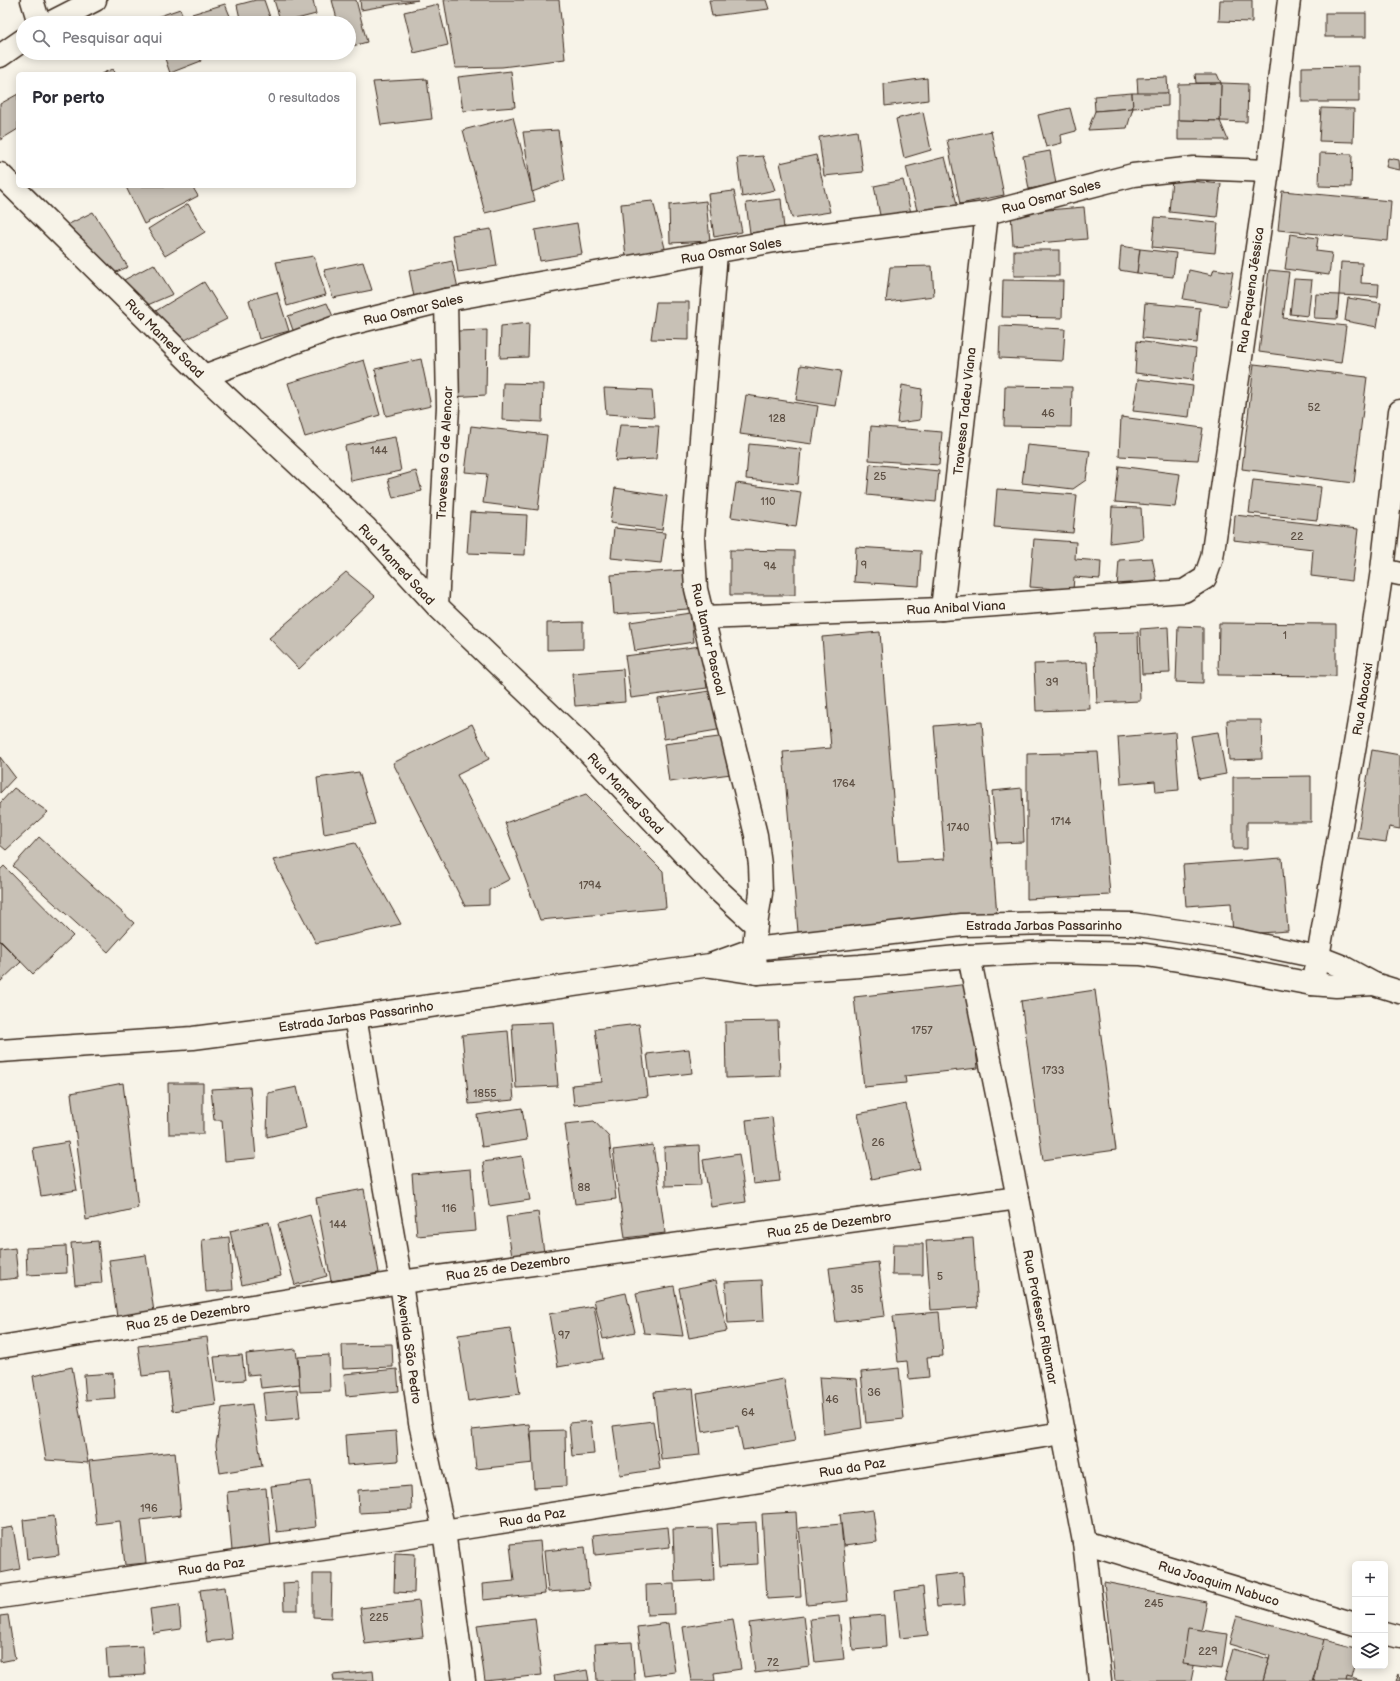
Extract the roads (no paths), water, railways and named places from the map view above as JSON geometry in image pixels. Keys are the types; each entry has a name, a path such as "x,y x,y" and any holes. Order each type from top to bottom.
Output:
{"street":[{"path":"32,0 37,16"},
{"path":"64,16 95,0"},
{"name":"Rua Pequena Jéssica","path":"1205,578 1212,558 1268,171 1289,0"},
{"path":"0,56 16,45"},
{"name":"Rua Osmar Sales","path":"204,376 333,328 446,300 716,253 780,240 987,213 1133,175 1194,168 1268,171"},
{"name":"Rua Mamed Saad","path":"0,174 204,376 365,527 437,606 581,744 717,889 756,925"},
{"name":"Travessa Tadeu Viana","path":"942,609 987,213"},
{"name":"Rua Itamar Pascoal","path":"716,253 694,538 696,590 756,835 760,865 761,893 756,925"},
{"name":"Travessa G de Alencar","path":"437,606 448,407 446,300"},
{"name":"Rua Abacaxi","path":"1312,984 1362,704 1391,572 1400,411"},
{"name":"Rua Anibal Viana","path":"703,618 942,609 1184,591 1205,578"},
{"name":"Estrada Jarbas Passarinho","path":"0,1051 193,1038 355,1017 710,966 754,948 962,925 1051,923 1132,924 1232,939 1318,957 1341,966 1374,984 1400,992"},
{"path":"756,925 754,948 757,973"},
{"name":"Estrada Jarbas Passarinho","path":"710,966 757,973 969,956 1049,952 1140,954 1231,968 1312,984 1336,986 1374,984"},
{"name":"Rua Professor Ribamar","path":"969,956 1018,1198 1084,1542 1097,1681"},
{"name":"Avenida São Pedro","path":"355,1017 402,1282 420,1423 444,1531 464,1681"},
{"name":"Rua 25 de Dezembro","path":"0,1347 402,1282 1018,1198"},
{"name":"Rua da Paz","path":"0,1597 444,1531 1063,1433"},
{"name":"Rua Joaquim Nabuco","path":"1084,1542 1352,1623"},
{"path":"1388,1634 1400,1637"}]}
